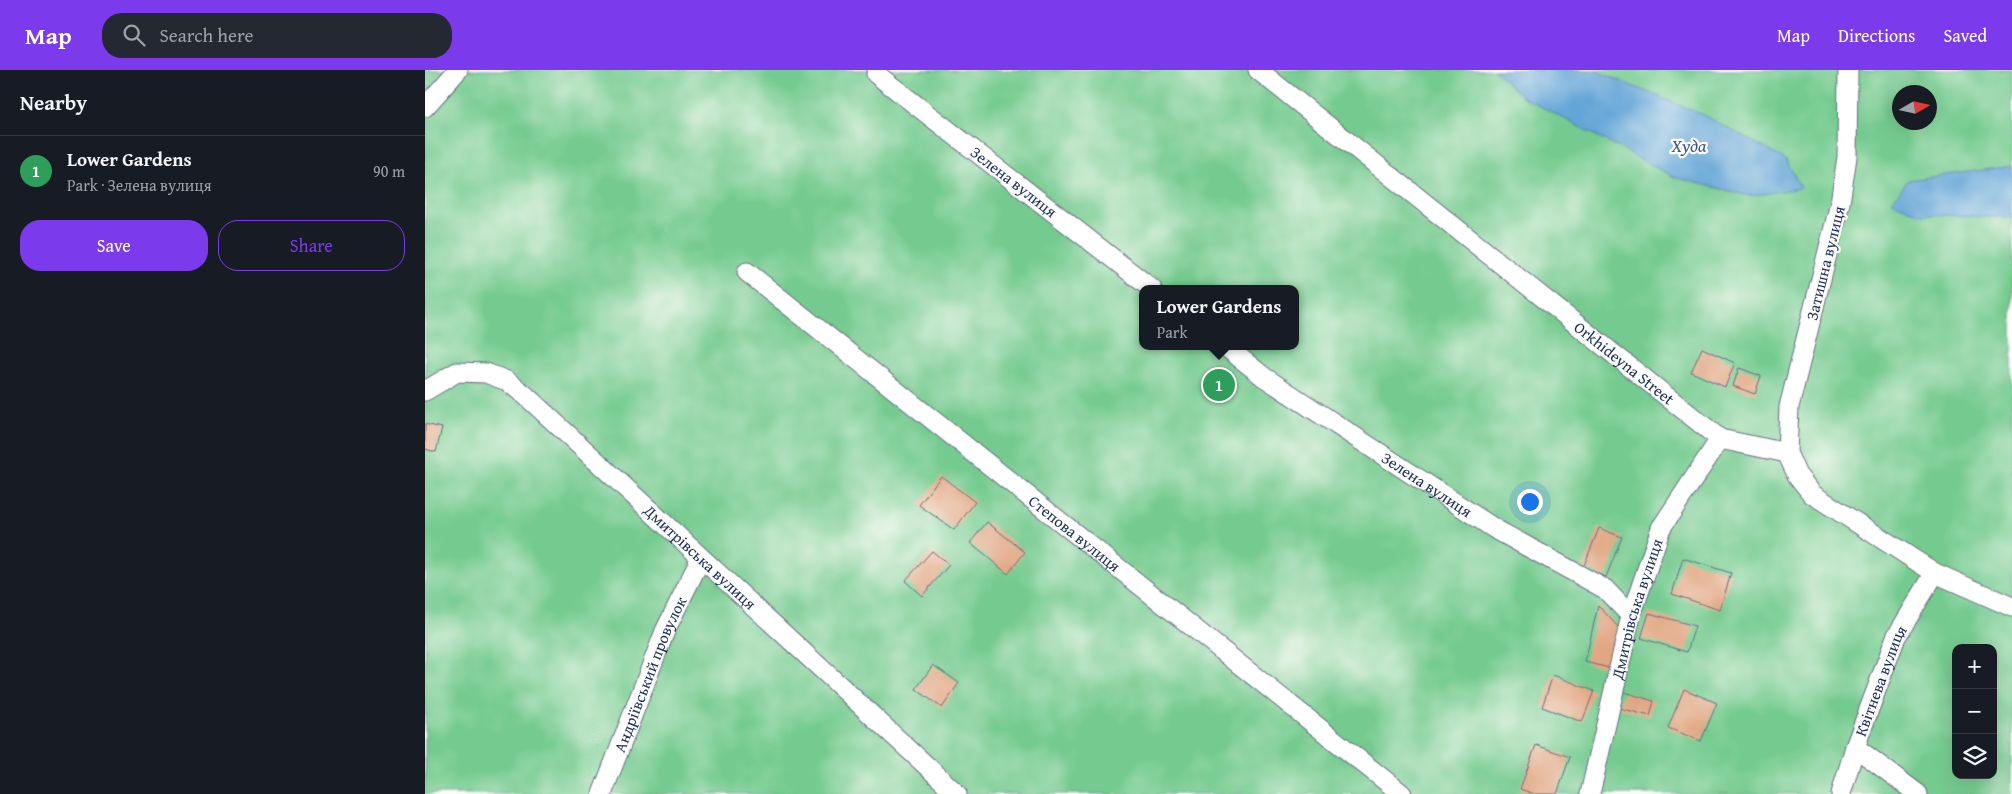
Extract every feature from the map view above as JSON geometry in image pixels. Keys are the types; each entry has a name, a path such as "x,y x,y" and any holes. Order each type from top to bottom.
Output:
{"street":[{"path":"425,107 458,70"},
{"name":"Orkhideyna Street","path":"1257,70 1720,439 1787,453"},
{"name":"Затишна вулиця","path":"1787,453 1789,408 1840,203 1847,157 1847,70"},
{"name":"Зелена вулиця","path":"876,74 1147,285"},
{"name":"Степова вулиця","path":"747,272 1402,794"},
{"name":"Зелена вулиця","path":"1230,350 1264,376 1495,529 1605,589 1631,616"},
{"name":"Дмитрівська вулиця","path":"425,391 457,372 486,373 507,381 525,395 957,794"},
{"name":"Дмитрівська вулиця","path":"1590,794 1631,616 1661,528 1720,439"},
{"path":"1787,453 1797,475 1812,494 1935,574 2012,607"},
{"name":"Андріївський провулок","path":"602,794 665,631 701,558"},
{"name":"Квітнева вулиця","path":"1841,794 1855,747 1896,637 1935,574"},
{"path":"1855,747 1918,794"}],"green space":[{"path":"425,70 2012,70 2012,794 425,794"}],"water":[{"name":"Худа","path":"1494,70 1593,70 1704,115 1786,160 1801,188 1750,196 1676,178 1523,97"},
{"path":"2012,166 2012,218 1922,214 1892,202 1908,180"}],"building":[{"path":"1702,348 1735,363 1725,387 1691,372"},
{"path":"1739,368 1761,376 1755,394 1733,386"},
{"path":"425,424 442,428 436,452 425,449"},
{"path":"941,476 975,502 954,530 919,505"},
{"path":"987,522 1025,552 1008,574 970,543"},
{"path":"1599,528 1622,537 1606,577 1583,568"},
{"path":"932,551 949,565 922,596 905,581"},
{"path":"1683,558 1731,573 1720,610 1672,594"},
{"path":"1598,605 1619,628 1609,668 1585,662"},
{"path":"1649,613 1695,626 1687,652 1641,638"},
{"path":"933,665 959,683 942,708 916,689"},
{"path":"1553,675 1594,691 1582,722 1542,707"},
{"path":"1684,689 1717,703 1701,741 1668,728"},
{"path":"1624,692 1654,701 1650,716 1619,708"},
{"path":"1536,745 1570,757 1557,794 1534,794 1520,789"}],"place":[{"name":"Lower Gardens","path":"1219,385"}]}
